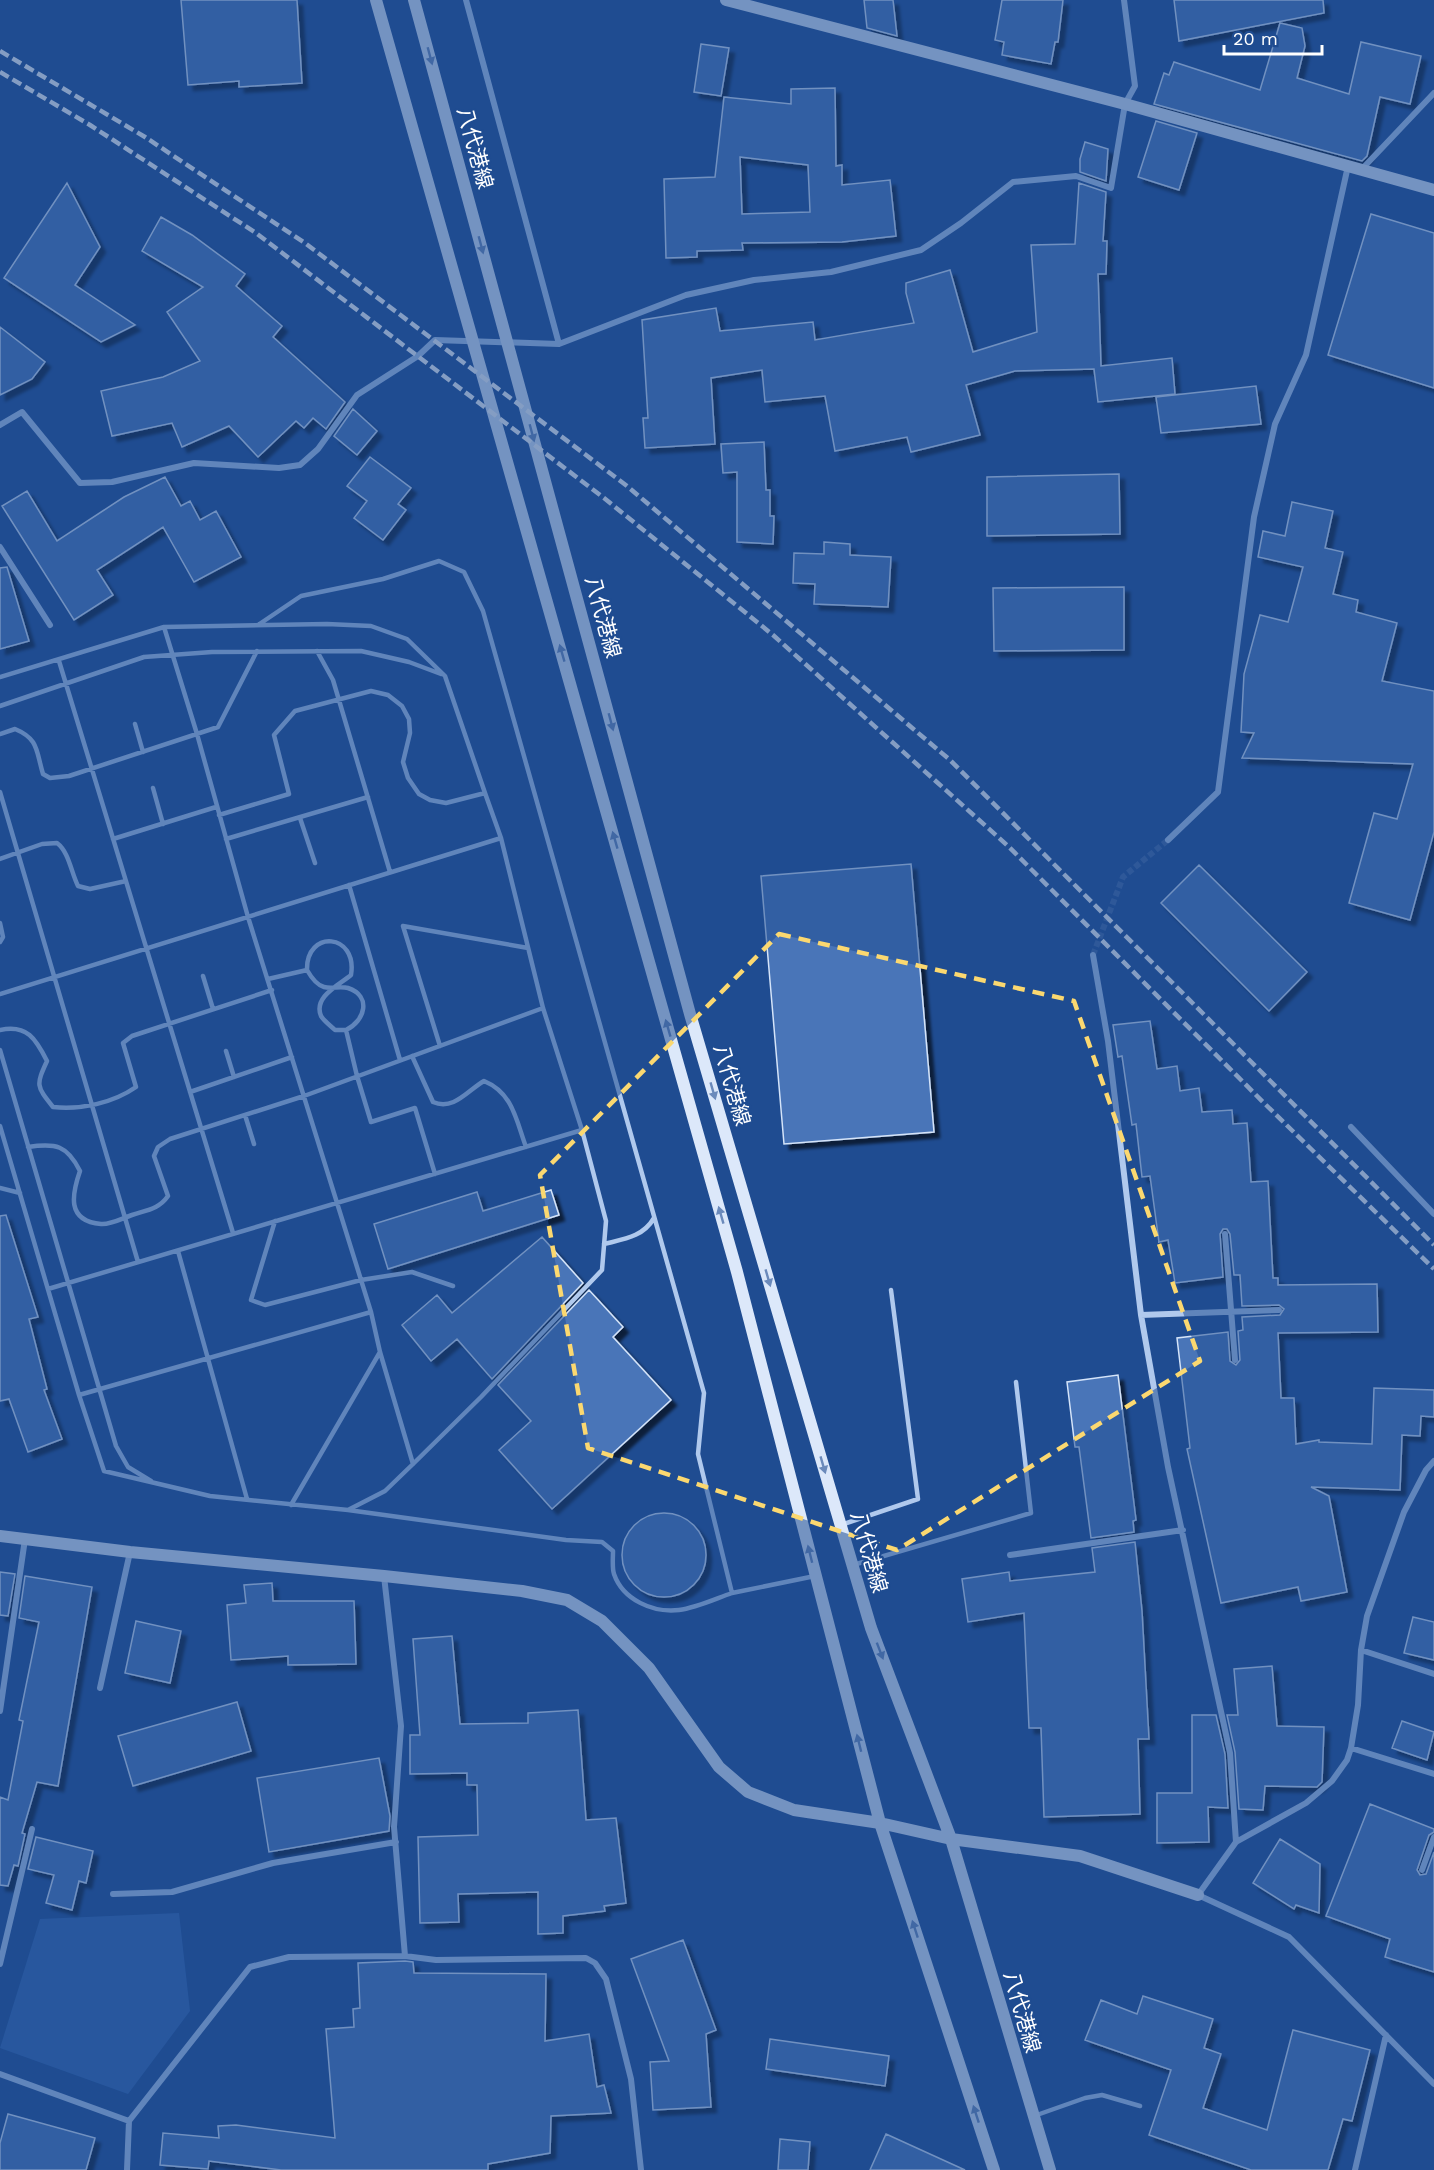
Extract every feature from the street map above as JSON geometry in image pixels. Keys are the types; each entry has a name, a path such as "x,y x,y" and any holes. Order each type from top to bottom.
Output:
{"main road":[{"path":"376,0 737,1272 880,1823 994,2170"},
{"name":"八代港線","path":"414,0 690,1014 871,1628 951,1839 1050,2170"},
{"path":"726,0 1125,104 1434,190"},
{"path":"0,1536 130,1552 522,1591 567,1600 602,1621 649,1668 718,1767 748,1792 794,1810 880,1823 951,1839 1080,1856 1198,1895"}],"street":[{"path":"466,0 559,344"},
{"path":"0,425 22,412 80,483 112,482 194,463 279,468 300,465 318,449 357,395 418,356 435,340 559,344 686,295 754,280 831,272 921,250 961,223 1013,182 1077,176 1111,188 1125,104 1135,86 1124,0"},
{"path":"1362,170 1434,93"},
{"path":"1168,840 1218,792 1254,517 1275,424 1306,355 1348,166"},
{"path":"0,547 51,625"},
{"path":"1094,955 1108,1041 1141,1315 1168,1467 1230,1753 1236,1842"},
{"path":"1351,1127 1434,1214"},
{"path":"1225,1234 1235,1360"},
{"path":"1141,1315 1279,1310"},
{"path":"1434,1461 1426,1470 1404,1512 1367,1616 1361,1650 1358,1705 1347,1760 1332,1781 1306,1803 1236,1842 1198,1895 1289,1937 1434,2084"},
{"path":"1010,1555 1183,1530"},
{"path":"0,1711 25,1539"},
{"path":"100,1688 130,1552"},
{"path":"384,1576 401,1726 394,1827 405,1956"},
{"path":"1361,1650 1434,1674"},
{"path":"1351,1748 1434,1774"},
{"path":"0,1964 32,1829"},
{"path":"1422,1870 1434,1837"},
{"path":"113,1894 172,1892 273,1863 396,1842"},
{"path":"127,2170 129,2121 250,1967 289,1957 405,1956 436,1960 586,1958 595,1964 606,1979 631,2079 641,2170"},
{"path":"1355,2170 1386,2035"},
{"path":"0,2074 129,2121"}],"lane":[{"path":"257,626 301,596 383,579 439,561 464,572 483,611 704,1393 698,1454 732,1593"},
{"path":"0,677 164,627 257,626 371,626 407,639 445,676 501,838 543,1008 582,1130 606,1221 602,1270 481,1397 385,1491 348,1510"},
{"path":"164,627 197,734 248,917 371,1312 380,1352 413,1464"},
{"path":"0,706 144,657 173,655 257,651 361,651 409,662 445,676"},
{"path":"0,734 15,729 33,740 43,774 50,778 69,776 91,769 218,727 257,651"},
{"path":"317,651 333,680 390,872"},
{"path":"59,660 233,1233"},
{"path":"219,815 289,794 274,735 295,711 371,691 388,695 402,706 409,719 410,733 402,762 408,778 419,794 430,800 446,802 486,793"},
{"path":"135,724 143,752"},
{"path":"153,788 163,824"},
{"path":"0,792 138,1262"},
{"path":"226,839 368,797"},
{"path":"113,839 216,807"},
{"path":"300,818 315,863"},
{"path":"0,994 501,838"},
{"path":"0,859 17,851 42,844 57,843 64,849 71,873 78,886 90,890 126,880"},
{"path":"349,885 400,1060"},
{"path":"0,923 3,937 0,942"},
{"path":"440,1046 403,926 528,948"},
{"path":"335,987 325,994 320,1006 322,1017 335,1030 346,1030 357,1025 363,1013 362,1001 356,992 346,987 335,987 324,987 314,981 308,970 307,960 312,949 321,943 333,942 349,951 353,963 351,975 335,987"},
{"path":"268,979 308,970"},
{"path":"203,976 213,1009"},
{"path":"0,1030 13,1027 28,1033 37,1041 47,1061 39,1079 39,1091 53,1107 71,1109 126,1094 136,1087 123,1043 132,1036 272,990"},
{"path":"28,1147 46,1144 59,1146 73,1155 80,1171 72,1197 75,1208 80,1215 102,1224 161,1206 168,1196 154,1156 158,1147 170,1139 304,1096 543,1008"},
{"path":"346,1030 371,1122 415,1108 435,1174"},
{"path":"0,1050 116,1446 128,1467 156,1483"},
{"path":"226,1051 234,1077"},
{"path":"412,1056 433,1102 441,1106 455,1102 484,1081 503,1092 510,1103 526,1147"},
{"path":"190,1092 292,1057"},
{"path":"245,1115 254,1144"},
{"path":"0,1126 79,1395 104,1471 210,1496 348,1510 566,1540 602,1542 613,1551 613,1573 621,1586 634,1600 656,1610 680,1610 732,1593 816,1575"},
{"path":"48,1289 582,1130"},
{"path":"0,1188 20,1194"},
{"path":"604,1244 635,1236 649,1227 654,1218"},
{"path":"275,1221 251,1300 265,1305 361,1280 412,1272 453,1286"},
{"path":"178,1251 247,1499"},
{"path":"841,1525 918,1499 891,1290"},
{"path":"79,1395 371,1312"},
{"path":"291,1505 380,1352"},
{"path":"853,1564 1030,1513 1016,1382"},
{"path":"1033,2116 1085,2098 1102,2095 1140,2106"}],"highlighted area":[{"path":"779,934 1074,1001 1200,1361 897,1550 588,1448 540,1175"}],"shaded area":[{"path":"179,1913 190,2011 128,2094 0,2048 40,1919"}],"building":[{"path":"181,0 297,0 302,83 239,87 239,81 188,85"},
{"path":"864,0 893,0 897,36 867,28"},
{"path":"1002,0 1063,0 1058,42 1055,42 1051,64 1002,55 1004,42 995,40"},
{"path":"1174,0 1323,0 1324,13 1179,41"},
{"path":"1280,23 1302,28 1305,46 1297,78 1349,94 1361,42 1421,56 1410,104 1380,97 1367,156 1362,161 1154,104 1164,73 1169,75 1174,62 1260,90"},
{"path":"701,44 729,48 721,96 694,92"},
{"path":"835,88 836,166 842,165 842,185 890,180 896,236 842,242 742,243 743,250 697,251 697,257 666,258 664,179 715,177 724,97 791,104 791,89","holes":["740,157 808,165 810,212 742,214"]},
{"path":"1156,121 1197,133 1179,190 1138,177"},
{"path":"1085,142 1108,149 1106,181 1080,172 1080,159"},
{"path":"67,183 100,247 75,285 135,325 101,342 4,278"},
{"path":"1079,183 1106,192 1103,241 1107,241 1106,274 1098,274 1101,366 1172,358 1175,394 1098,402 1094,369 1015,371 966,385 980,435 911,452 907,437 835,451 825,396 765,402 762,370 711,378 715,444 645,448 643,418 648,418 642,320 716,308 720,331 813,322 815,340 914,323 906,293 906,283 950,270 973,352 1037,332 1031,245 1075,244"},
{"path":"1371,214 1434,233 1434,388 1328,355"},
{"path":"161,217 192,235 245,274 236,286 282,326 273,337 345,402 326,429 313,418 304,428 296,421 258,457 229,426 182,447 172,423 112,436 101,391 163,377 200,361 167,312 203,287 142,251"},
{"path":"0,327 45,362 32,379 0,395"},
{"path":"1256,386 1261,424 1161,433 1156,397"},
{"path":"353,409 377,431 357,455 334,436"},
{"path":"764,442 766,490 770,490 770,516 774,516 773,544 737,542 737,472 723,473 721,444"},
{"path":"370,457 411,488 398,504 406,510 383,540 354,518 367,501 347,486"},
{"path":"1119,474 1120,534 987,536 987,477"},
{"path":"165,477 181,506 190,501 200,520 216,511 241,557 194,582 163,527 97,570 113,595 74,620 2,506 27,491 57,541 124,497"},
{"path":"1292,502 1333,511 1325,548 1343,552 1333,594 1358,600 1356,612 1397,623 1382,681 1434,691 1434,832 1410,920 1349,903 1374,813 1397,819 1413,764 1242,758 1254,733 1241,732 1244,674 1260,615 1288,622 1303,567 1258,557 1263,531 1285,536"},
{"path":"824,542 850,544 850,555 891,557 888,607 814,604 815,584 793,583 794,553 824,554"},
{"path":"7,567 29,641 0,649 0,568"},
{"path":"1124,587 1124,650 994,651 993,588"},
{"path":"911,864 934,1132 784,1144 761,876"},
{"path":"1199,865 1307,972 1269,1011 1161,903"},
{"path":"1150,1021 1157,1069 1177,1066 1180,1091 1199,1088 1202,1112 1232,1110 1233,1124 1247,1123 1251,1182 1268,1181 1273,1278 1278,1278 1278,1285 1377,1284 1378,1332 1278,1333 1281,1398 1294,1398 1296,1444 1319,1440 1319,1442 1372,1444 1374,1388 1434,1390 1434,1417 1421,1416 1420,1436 1402,1435 1400,1490 1311,1487 1329,1496 1347,1592 1301,1601 1298,1587 1221,1603 1187,1449 1190,1448 1177,1338 1228,1332 1230,1361 1236,1365 1240,1360 1238,1331 1243,1330 1242,1317 1280,1315 1284,1309 1279,1305 1242,1306 1240,1275 1234,1275 1230,1234 1227,1229 1223,1229 1220,1234 1223,1277 1175,1283 1168,1240 1159,1242 1150,1176 1142,1177 1136,1124 1132,1125 1122,1056 1118,1057 1113,1025"},
{"path":"551,1190 559,1215 388,1269 374,1224 477,1192 483,1211"},
{"path":"6,1215 38,1317 29,1319 47,1389 44,1390 62,1439 28,1452 9,1399 0,1401 0,1216"},
{"path":"542,1237 583,1283 492,1379 457,1339 431,1361 402,1325 437,1295 452,1313"},
{"path":"589,1290 623,1327 613,1337 671,1400 552,1509 499,1450 531,1421 498,1385"},
{"path":"1118,1375 1136,1520 1133,1521 1134,1532 1091,1538 1079,1447 1075,1447 1067,1382"},
{"path":"664,1513 680,1516 694,1525 703,1539 706,1555 703,1571 694,1585 680,1594 664,1597 648,1594 634,1585 625,1571 622,1555 625,1539 634,1525 648,1516"},
{"path":"1135,1542 1142,1611 1149,1739 1138,1739 1140,1814 1044,1817 1041,1728 1029,1728 1024,1613 968,1622 962,1579 1009,1572 1010,1581 1095,1572 1092,1548"},
{"path":"0,1572 15,1574 8,1616 0,1615"},
{"path":"25,1576 92,1587 58,1786 37,1782 22,1833 25,1834 18,1866 14,1865 8,1886 0,1885 0,1797 8,1800 23,1721 19,1720 39,1622 19,1618"},
{"path":"272,1583 273,1601 354,1601 356,1664 288,1665 288,1656 231,1660 227,1605 246,1603 244,1585"},
{"path":"1413,1617 1434,1622 1434,1660 1404,1653"},
{"path":"136,1621 181,1631 170,1683 125,1673"},
{"path":"452,1636 460,1724 528,1723 528,1713 578,1710 586,1820 616,1818 626,1903 604,1906 605,1911 563,1916 563,1933 538,1934 538,1892 458,1894 459,1922 420,1923 418,1837 478,1835 477,1785 467,1785 467,1773 410,1774 410,1735 420,1735 413,1639"},
{"path":"1272,1666 1277,1726 1324,1727 1322,1782 1317,1787 1265,1786 1263,1810 1239,1809 1235,1752 1227,1715 1238,1715 1234,1669"},
{"path":"237,1702 251,1751 133,1786 118,1736"},
{"path":"1192,1715 1216,1715 1225,1754 1228,1808 1208,1807 1209,1842 1157,1843 1157,1793 1192,1793"},
{"path":"1402,1721 1434,1732 1427,1760 1392,1748"},
{"path":"379,1758 390,1816 389,1831 269,1852 257,1778"},
{"path":"1370,1804 1434,1829 1434,1832 1429,1835 1417,1870 1420,1875 1426,1874 1434,1852 1434,1972 1385,1957 1390,1939 1326,1916"},
{"path":"36,1837 93,1851 86,1883 79,1881 72,1910 46,1903 54,1875 28,1869"},
{"path":"1280,1839 1320,1864 1319,1913 1296,1905 1294,1909 1253,1883"},
{"path":"683,1940 716,2030 706,2034 711,2107 653,2110 650,2062 669,2061 631,1959"},
{"path":"413,1962 414,1973 546,1974 545,2041 589,2034 597,2087 604,2085 611,2113 551,2116 550,2153 488,2164 488,2170 281,2170 209,2161 208,2169 160,2165 163,2133 219,2138 218,2126 236,2125 335,2138 326,2029 354,2027 353,2009 360,2008 358,1963"},
{"path":"1143,1996 1213,2019 1204,2048 1221,2054 1203,2108 1267,2130 1293,2030 1370,2050 1352,2121 1343,2119 1328,2170 1251,2170 1149,2135 1171,2070 1085,2040 1101,2000 1137,2014"},
{"path":"770,2039 889,2056 885,2086 766,2069"},
{"path":"8,2114 95,2138 86,2170 0,2170 0,2143"},
{"path":"886,2134 965,2170 870,2170"},
{"path":"780,2139 810,2142 808,2170 778,2170"}],"tunnel":[{"path":"1093,955 1123,877 1168,840"}],"railway":[{"path":"0,51 145,137 305,243 627,486 950,760 1434,1245"},
{"path":"0,72 90,125 256,233 604,498 773,635 1008,846 1265,1104 1434,1269"}]}
